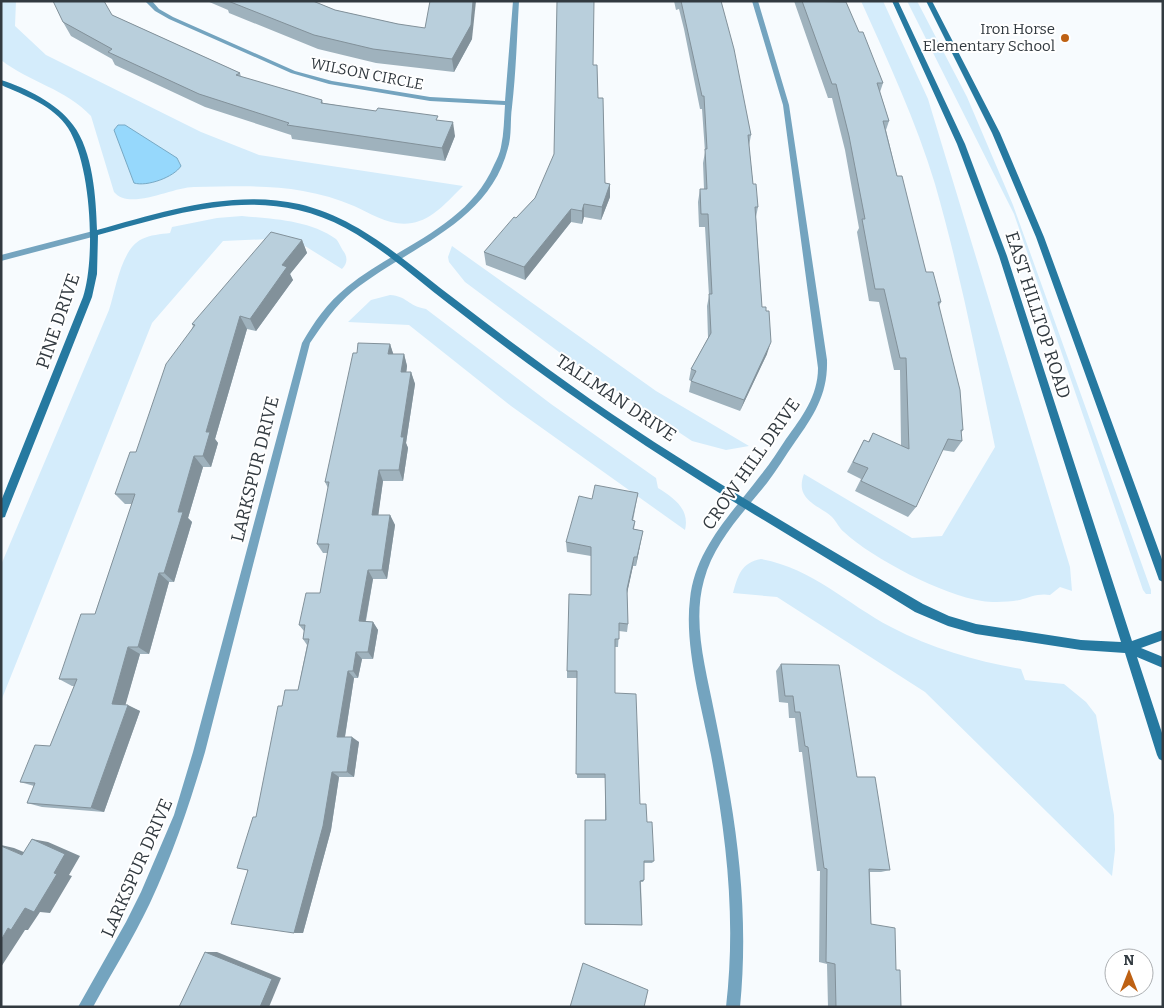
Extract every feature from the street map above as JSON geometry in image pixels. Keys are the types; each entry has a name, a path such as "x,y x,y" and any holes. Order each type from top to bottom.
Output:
{"street":[{"name":"WILSON CIRCLE","path":"148,1 157,10 171,18 292,72 317,79 430,98 509,103"},
{"name":"LARKSPUR DRIVE","path":"85,1007 131,927 180,816 199,752 306,343 311,331 331,305 461,215 474,205 487,189 498,171 503,156 509,103 516,1"},
{"name":"CROW HILL DRIVE","path":"733,1007 738,942 737,892 724,791 697,646 694,619 696,598 704,564 723,528 765,477 805,419 820,390 823,360 786,105 755,1"},
{"name":"EAST HILLTOP ROAD","path":"895,1 961,144 1003,256 1163,755"},
{"name":"EAST HILLTOP ROAD","path":"929,1 996,133 1040,237 1163,577"},
{"name":"PINE DRIVE","path":"1,82 53,109 70,126 78,138 92,209 93,234 93,262 89,292 1,514"},
{"name":"TALLMAN DRIVE","path":"93,234 210,204 242,201 278,203 314,210 338,219 364,234 573,392 744,504 919,608 976,629 1080,646 1128,648 1163,663"},
{"path":"1,258 93,234"},
{"name":"TALLMAN DRIVE","path":"1128,648 1163,635"}],"shaded area":[{"path":"1,1 16,1 15,26 46,55 201,132 259,155 463,186 433,214 419,221 404,224 382,219 348,203 329,197 276,187 194,187 141,199 121,197 114,192 91,116 59,92 12,68 1,60"},
{"path":"861,1 883,1 928,99 1070,567 1072,591 1060,587 1050,595 1038,595 1016,601 996,602 966,597 929,584 890,564 857,542 842,530 832,517 809,501 802,490 804,474 912,538 942,536 995,447 960,282 935,184 910,114"},
{"path":"907,1 917,1 967,97 1013,205 1151,594 1146,594 1143,590 1014,214"},
{"path":"242,216 303,224 325,233 338,242 346,256 345,265 342,269 292,238 223,241 152,323 1,701 1,565 109,310 124,260 135,244 142,239 170,233 172,227 217,218"},
{"path":"452,246 656,391 749,446 726,450 692,441 563,355 465,282 449,262 448,257"},
{"path":"390,295 400,297 415,306 426,309 551,404 656,478 658,488 675,500 683,510 686,523 685,530 511,406 409,325 348,322 371,300"},
{"path":"761,559 797,570 813,578 875,618 907,635 955,653 1021,669 1025,680 1064,684 1086,702 1096,715 1114,815 1115,850 1112,876 925,692 777,597 733,593 741,571 749,563"}],"water":[{"path":"118,125 125,125 177,158 181,166 173,174 160,180 146,184 134,183 114,130"}],"building":[{"path":"53,1 104,1 112,15 240,73 236,75 322,100 321,103 376,111 378,108 438,116 436,120 453,122 442,148 287,125 289,123 199,94 108,52 112,49 63,22"},
{"path":"228,1 313,1 335,10 425,28 430,1 473,1 471,25 452,59 373,49 314,35"},
{"path":"557,1 594,1 593,65 597,65 598,98 603,98 605,183 610,184 602,207 584,204 582,211 571,209 524,267 484,252 514,217 516,218 535,198 554,154"},
{"path":"681,1 721,1 734,49 751,135 748,135 753,184 756,184 758,207 755,207 762,307 766,307 766,311 769,311 771,342 744,400 691,381 696,371 691,369 711,333 709,294 712,294 708,214 701,214 700,189 707,189 704,96 702,96"},
{"path":"802,1 846,2 859,32 863,32 883,83 877,83 889,121 883,121 897,176 902,176 926,272 933,272 941,302 938,302 960,390 962,441 948,439 916,507 861,481 868,468 853,462 864,440 869,442 873,433 909,449 906,358 900,358 884,289 875,289 862,219 865,219 849,136 836,84 832,84"},
{"path":"271,232 302,240 282,265 287,267 250,319 240,316 206,432 210,432 203,456 194,456 178,512 183,512 164,573 159,573 138,647 128,647 112,704 128,705 91,808 27,803 35,783 20,782 35,745 50,746 77,679 59,679 81,614 95,614 135,494 115,494 130,452 136,452 166,364 195,325 192,324"},
{"path":"358,343 390,344 388,354 404,354 401,372 411,372 401,437 404,437 399,470 379,470 372,515 390,515 382,570 368,570 359,621 373,622 368,652 356,652 353,671 348,671 337,737 352,737 347,772 332,772 323,826 294,933 231,924 248,870 237,868 253,817 256,817 278,706 282,706 285,690 298,690 309,639 303,639 305,625 299,625 306,593 320,593 329,544 317,544 329,482 325,482 353,353 357,353"},
{"path":"595,485 638,493 632,520 635,521 633,529 643,531 637,557 634,557 627,589 628,624 619,623 619,639 615,639 615,693 636,694 640,804 646,804 647,822 652,822 654,861 644,861 644,880 640,881 642,925 585,924 585,820 606,820 605,774 576,774 577,671 567,671 569,594 591,595 591,547 566,542 579,496 592,499"},
{"path":"781,664 839,665 857,777 875,777 890,870 869,869 871,924 895,928 896,970 900,970 901,1007 836,1007 835,964 826,962 827,869 824,868 808,747 805,746 800,712 795,712 793,696 785,696"},
{"path":"32,839 65,854 54,873 57,874 34,912 25,908 11,930 8,928 1,940 1,846 22,855"},
{"path":"205,952 272,979 260,1007 179,1007"},
{"path":"583,963 648,990 644,1007 570,1007"}],"place":[{"name":"Iron Horse Elementary School","path":"1065,38"}]}
